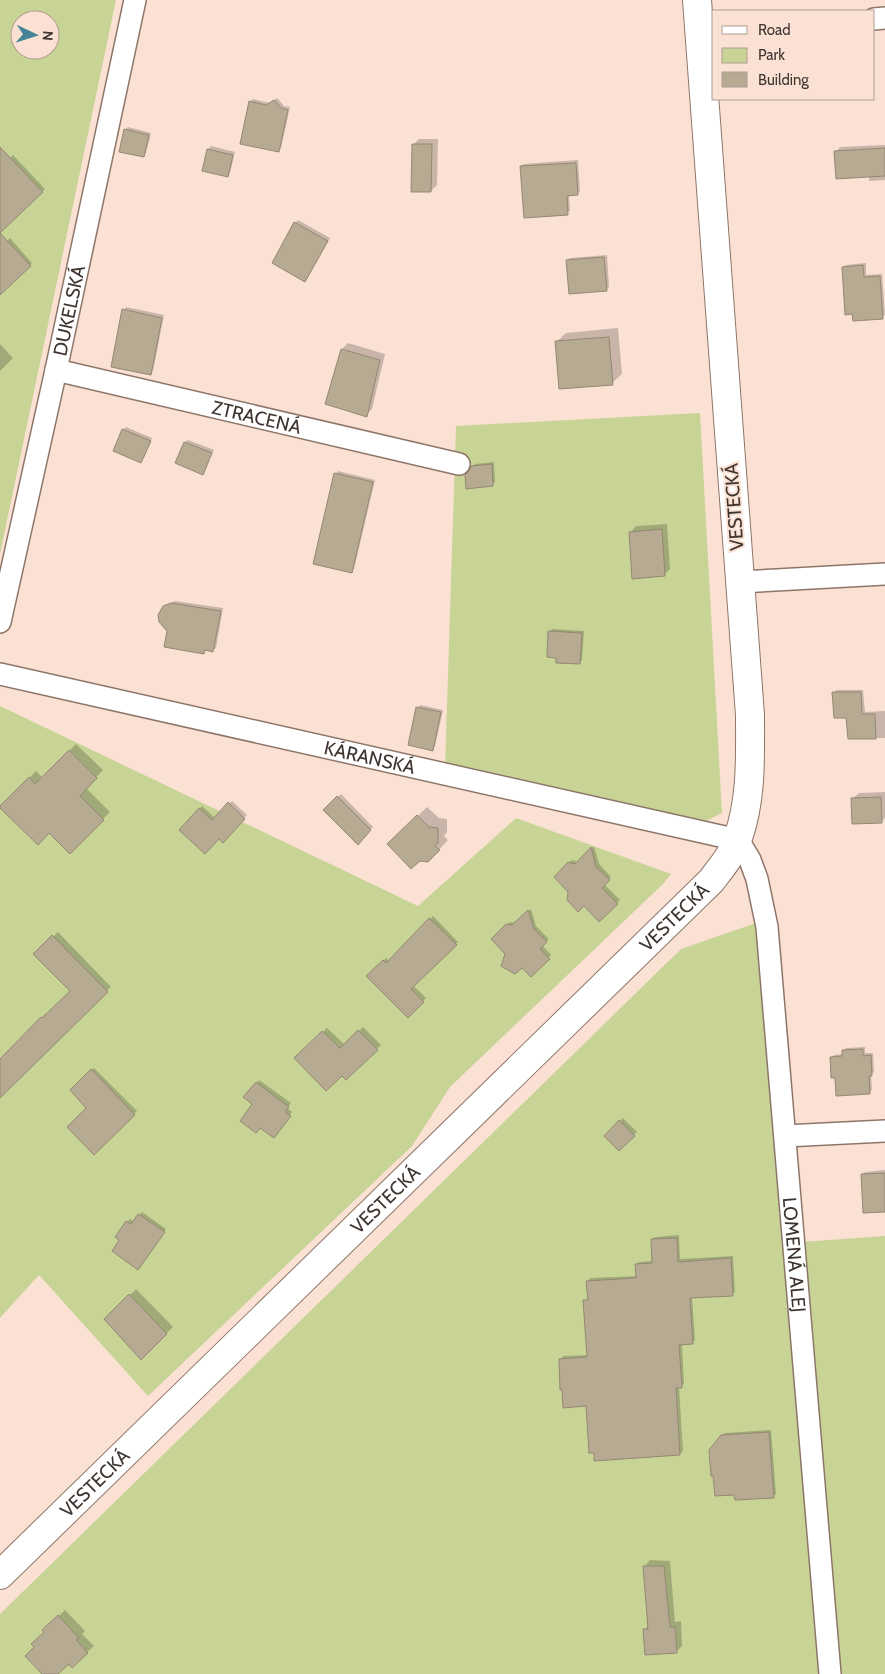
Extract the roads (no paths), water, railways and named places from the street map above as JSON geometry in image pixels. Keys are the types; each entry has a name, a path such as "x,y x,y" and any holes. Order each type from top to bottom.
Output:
{"street":[{"name":"DUKELSKÁ","path":"0,622 135,0"},
{"name":"VESTECKÁ","path":"0,1575 711,881 727,860 738,840 746,806 750,773 750,715 706,31 697,0"},
{"name":"ZTRACENÁ","path":"56,370 459,464"},
{"path":"740,582 885,574"},
{"name":"KÁRANSKÁ","path":"0,674 738,840"},
{"name":"LOMENÁ ALEJ","path":"738,840 750,860 757,879 767,928 830,1674"},
{"path":"785,1136 885,1131"}]}
